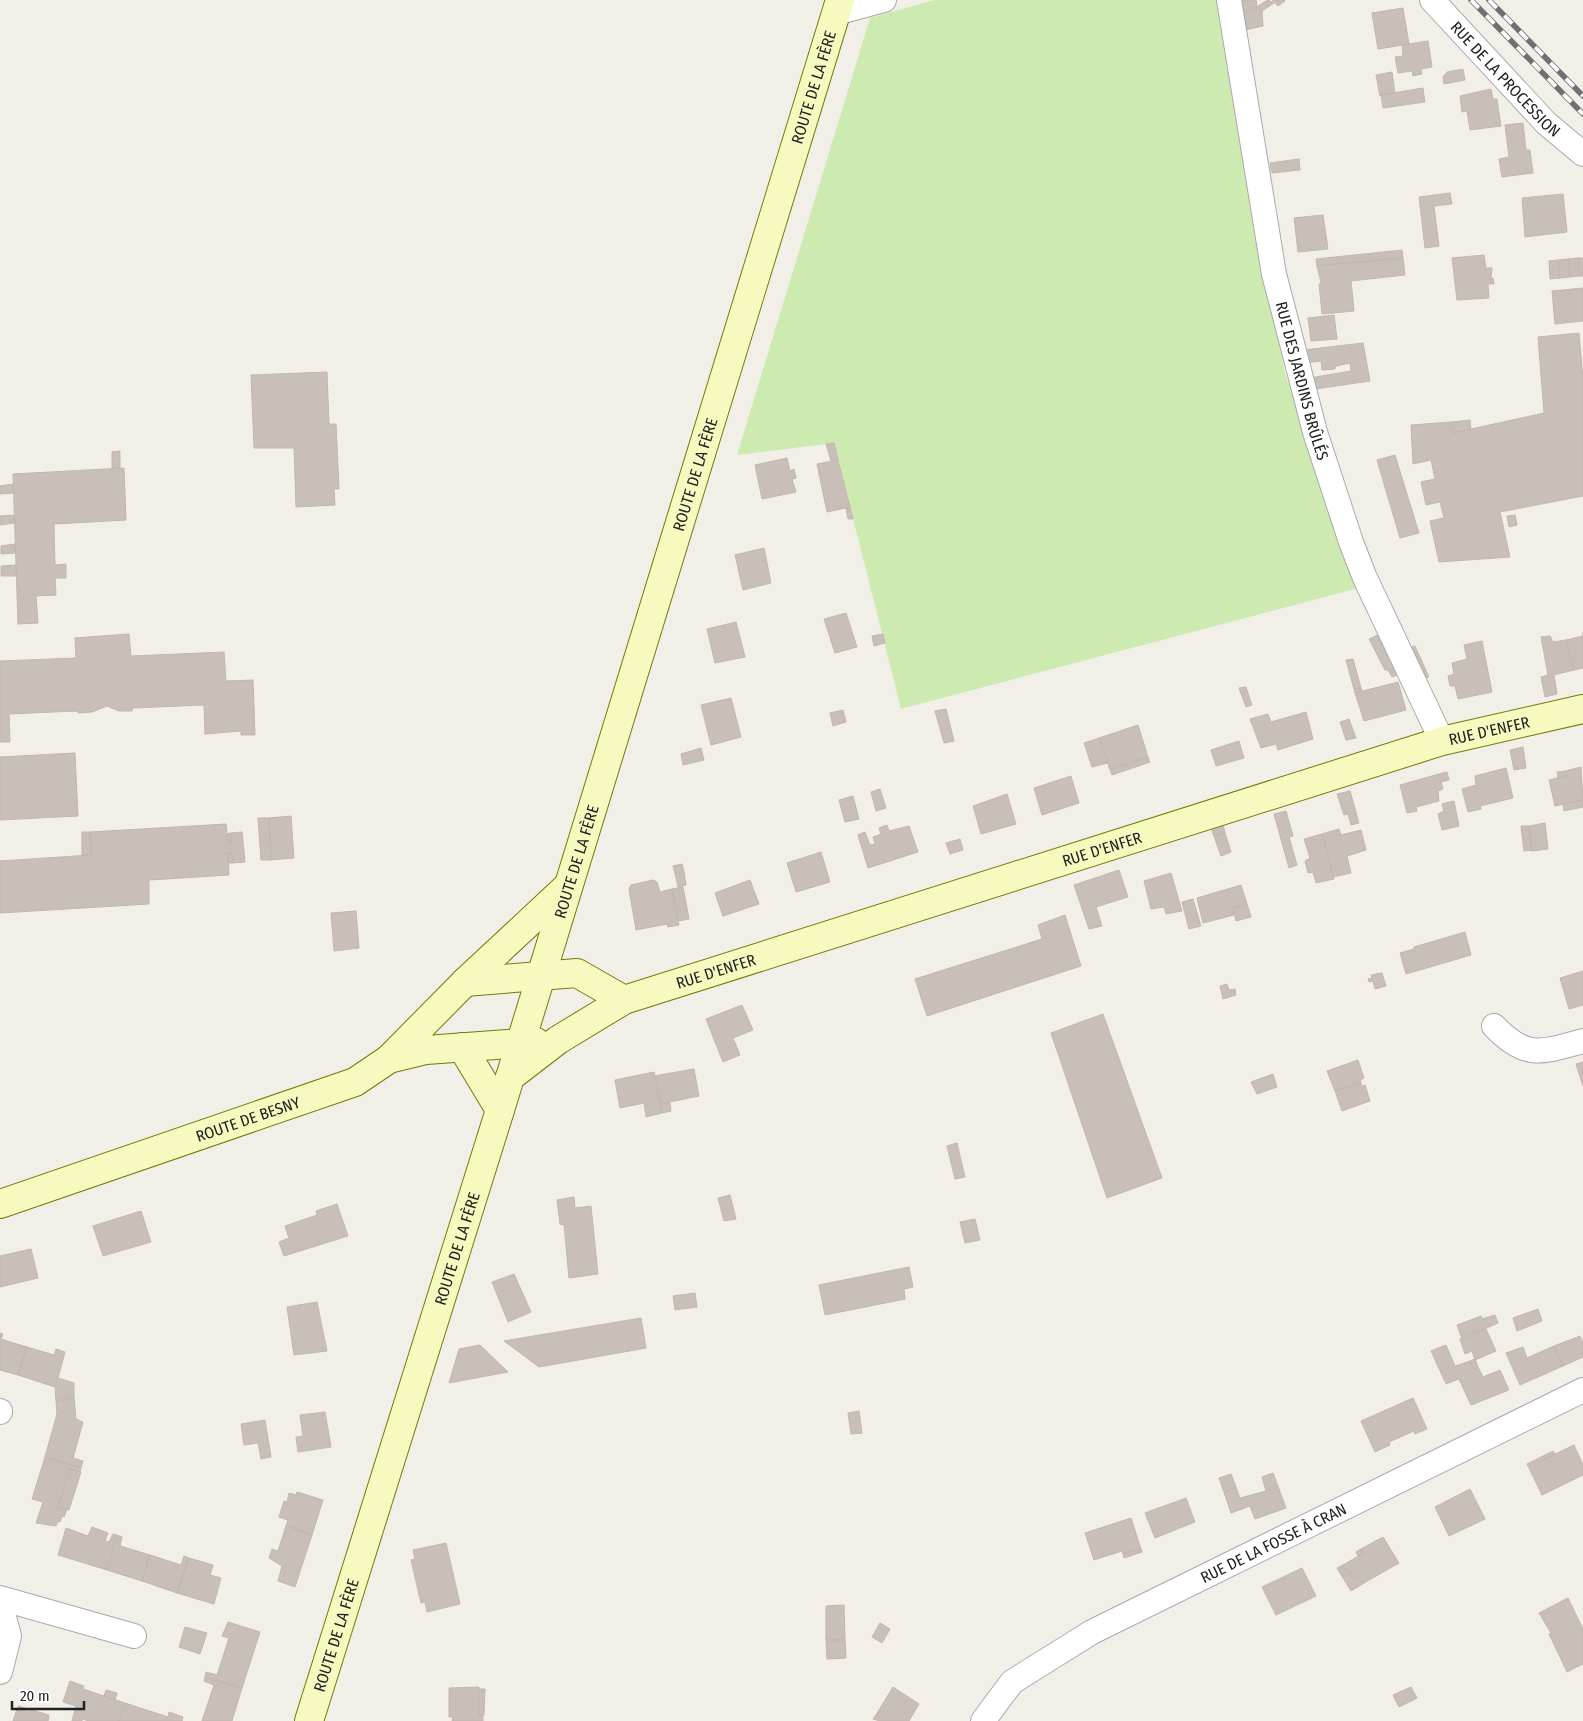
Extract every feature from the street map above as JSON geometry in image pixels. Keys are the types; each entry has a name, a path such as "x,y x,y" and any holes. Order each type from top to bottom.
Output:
{"main road":[{"name":"ROUTE DE LA FÈRE","path":"309,1721 500,1110 838,7"},
{"name":"RUE D'ENFER","path":"510,1077 558,1040 624,1000 1442,741 1583,709"},
{"name":"ROUTE DE BESNY","path":"0,1204 355,1082 389,1059 465,982 569,885"},
{"path":"556,928 577,974"},
{"path":"465,982 577,974 624,1000"},
{"path":"389,1059 426,1050 558,1040"},
{"path":"462,1047 500,1110"}],"street":[{"path":"838,7 884,0"},
{"name":"RUE DES JARDINS BRÛLÉS","path":"1228,0 1270,257 1281,310 1315,432 1348,533 1365,578 1442,741"},
{"name":"RUE DE LA PROCESSION","path":"1432,0 1546,124 1583,154"},
{"path":"1494,1026 1509,1042 1529,1051 1541,1051 1583,1041"},
{"name":"RUE DE LA FOSSE À CRAN","path":"984,1721 1012,1682 1092,1632 1583,1390"},
{"path":"0,1598 134,1636"},
{"path":"0,1603 9,1636 0,1672"}],"green space":[{"path":"934,0 1218,0 1285,374 1359,588 901,709 834,443 737,455 870,18"}],"building":[{"path":"1239,0 1256,0 1257,7 1241,14"},
{"path":"1268,0 1274,3 1262,11 1263,26 1245,30 1241,14"},
{"path":"1272,0 1284,0 1285,1 1278,6"},
{"path":"1403,8 1409,44 1378,49 1372,13"},
{"path":"1428,41 1432,67 1421,69 1422,74 1413,76 1412,71 1398,73 1395,57 1403,56 1402,45"},
{"path":"1463,69 1465,80 1444,84 1443,77 1447,72"},
{"path":"1392,72 1395,93 1380,96 1376,75"},
{"path":"1423,88 1425,102 1383,108 1381,95"},
{"path":"1491,89 1493,99 1497,99 1501,126 1470,130 1467,111 1462,112 1460,96"},
{"path":"1523,123 1526,150 1530,150 1533,173 1502,177 1499,159 1509,157 1505,125"},
{"path":"1299,159 1300,170 1272,173 1270,163"},
{"path":"1450,193 1452,204 1434,206 1439,246 1425,248 1419,197"},
{"path":"1563,194 1567,232 1525,237 1522,198"},
{"path":"1323,215 1328,249 1298,252 1294,218"},
{"path":"1402,250 1403,258 1317,266 1316,259"},
{"path":"1484,255 1486,268 1492,268 1491,279 1493,278 1494,284 1488,284 1489,298 1457,300 1452,258"},
{"path":"1403,258 1405,275 1351,281 1354,311 1322,314 1319,284 1321,283 1317,266"},
{"path":"1578,258 1580,276 1570,277 1568,259"},
{"path":"1578,258 1583,258 1583,276 1580,276"},
{"path":"1568,259 1570,277 1560,278 1558,260"},
{"path":"1558,260 1560,278 1550,279 1549,261"},
{"path":"1583,288 1583,321 1555,324 1552,291"},
{"path":"1334,315 1337,339 1311,341 1308,318"},
{"path":"1579,333 1583,378 1583,496 1500,512 1510,557 1439,562 1430,521 1444,518 1440,502 1426,505 1421,482 1435,479 1431,460 1413,464 1411,425 1451,422 1453,433 1544,413 1538,337"},
{"path":"1363,343 1370,381 1315,389 1310,378 1351,371 1350,363 1336,366 1335,369 1322,370 1321,361 1306,363 1303,350"},
{"path":"327,372 329,424 336,424 339,489 334,489 335,505 296,507 294,448 254,448 251,375"},
{"path":"1470,420 1471,429 1453,433 1451,422"},
{"path":"834,443 838,460 831,461 826,444"},
{"path":"120,451 120,468 112,469 112,452"},
{"path":"1395,455 1419,533 1400,538 1377,460"},
{"path":"787,458 790,471 794,469 796,478 792,479 796,492 762,499 755,465"},
{"path":"838,460 850,507 827,512 817,464"},
{"path":"124,468 126,520 54,524 55,565 66,564 66,578 55,578 56,595 36,596 38,623 18,624 13,474"},
{"path":"13,484 13,493 0,494 0,486"},
{"path":"850,507 853,519 848,519 846,508"},
{"path":"14,515 14,523 0,525 0,516"},
{"path":"1515,515 1517,525 1509,527 1507,516"},
{"path":"15,544 15,553 1,554 1,546"},
{"path":"764,548 771,583 743,590 735,555"},
{"path":"16,565 16,576 1,576 1,566"},
{"path":"846,613 857,647 835,653 824,619"},
{"path":"736,622 745,657 715,663 707,629"},
{"path":"1382,633 1401,673 1392,677 1388,670 1385,670 1369,639"},
{"path":"129,634 131,656 224,652 226,681 253,680 255,735 241,735 241,731 205,734 204,705 133,708 132,711 119,711 107,706 92,712 9,714 10,742 0,742 0,661 76,658 75,638"},
{"path":"883,634 885,643 874,646 872,636"},
{"path":"1550,636 1553,642 1566,640 1574,670 1554,675 1557,694 1545,697 1541,677 1548,675 1541,637"},
{"path":"1583,636 1583,668 1574,670 1566,640"},
{"path":"1482,641 1492,692 1458,699 1455,686 1450,686 1448,676 1454,674 1452,663 1467,659 1464,645"},
{"path":"1415,646 1429,677 1420,680 1407,649"},
{"path":"1353,659 1361,688 1354,689 1346,660"},
{"path":"1398,682 1406,710 1364,721 1355,693"},
{"path":"1246,687 1252,705 1246,707 1239,688"},
{"path":"1361,688 1362,691 1355,693 1354,689"},
{"path":"731,698 741,737 711,745 701,705"},
{"path":"946,709 954,741 944,743 935,711"},
{"path":"843,710 846,722 833,726 830,713"},
{"path":"1306,712 1313,739 1278,750 1276,744 1261,748 1250,719 1268,714 1271,722"},
{"path":"1349,719 1356,738 1346,740 1340,722"},
{"path":"1138,725 1148,757 1110,770 1099,738"},
{"path":"1099,738 1108,763 1092,767 1084,743"},
{"path":"1239,741 1244,758 1216,766 1211,750"},
{"path":"1523,747 1526,768 1514,770 1510,750"},
{"path":"701,748 704,760 683,765 681,754"},
{"path":"75,753 78,816 0,820 0,757"},
{"path":"1148,757 1150,762 1112,775 1110,770"},
{"path":"1581,767 1583,800 1555,806 1549,780 1566,776 1565,771"},
{"path":"1506,768 1513,798 1480,806 1481,809 1468,812 1462,789 1476,785 1475,776"},
{"path":"1565,771 1566,776 1558,778 1557,772"},
{"path":"1447,772 1449,780 1441,782 1439,774"},
{"path":"1439,774 1443,789 1438,791 1439,801 1416,807 1417,811 1407,813 1400,785"},
{"path":"1071,776 1079,803 1042,815 1034,788"},
{"path":"880,789 886,808 876,811 871,792"},
{"path":"1350,791 1359,823 1351,825 1348,814 1344,815 1337,794"},
{"path":"1007,794 1016,824 981,834 973,806"},
{"path":"853,796 859,819 845,822 839,800"},
{"path":"1583,800 1583,807 1564,811 1563,804"},
{"path":"1454,801 1459,826 1442,830 1438,814 1444,811 1442,804"},
{"path":"1286,811 1293,836 1289,837 1297,865 1289,868 1274,814"},
{"path":"291,816 294,858 271,860 269,818"},
{"path":"258,818 269,818 271,860 261,860"},
{"path":"1545,823 1548,849 1532,851 1529,826"},
{"path":"226,824 228,844 231,843 231,833 242,832 245,862 233,863 232,853 228,853 229,875 149,880 149,904 0,913 0,861 91,855 90,832"},
{"path":"1223,824 1225,833 1214,836 1211,828"},
{"path":"887,825 889,831 909,826 918,852 868,868 858,835 865,832 870,845 875,844 873,837 881,834 879,828"},
{"path":"1521,826 1529,826 1532,850 1524,851"},
{"path":"1339,829 1341,835 1361,830 1366,850 1347,856 1351,873 1333,877 1322,834"},
{"path":"82,832 90,832 91,855 82,855"},
{"path":"231,833 231,843 228,844 227,834"},
{"path":"1225,833 1231,852 1221,856 1214,836"},
{"path":"1322,834 1334,879 1316,883 1313,872 1308,873 1305,861 1310,858 1304,839"},
{"path":"960,839 963,850 950,854 946,843"},
{"path":"821,852 830,882 796,892 787,863"},
{"path":"228,853 232,853 233,863 229,863"},
{"path":"682,864 684,872 675,873 673,866"},
{"path":"1119,870 1128,897 1096,907 1102,926 1089,929 1074,885"},
{"path":"684,872 686,885 678,887 675,873"},
{"path":"1171,873 1182,911 1166,914 1164,907 1151,909 1144,881"},
{"path":"653,880 657,882 660,892 672,889 679,925 668,927 667,924 636,930 629,889 631,885"},
{"path":"750,880 759,904 723,916 715,893"},
{"path":"1241,885 1247,904 1233,908 1234,915 1203,923 1197,898"},
{"path":"683,887 689,919 678,921 672,889"},
{"path":"1193,899 1201,926 1189,929 1182,902"},
{"path":"1247,904 1251,917 1236,921 1233,908"},
{"path":"356,911 359,948 334,951 331,913"},
{"path":"1065,915 1081,966 927,1016 915,979 1042,939 1038,925"},
{"path":"1465,932 1471,955 1406,974 1400,953"},
{"path":"1583,971 1583,1005 1569,1009 1560,978"},
{"path":"1382,973 1386,986 1375,989 1373,981 1369,982 1368,979 1372,978 1371,975"},
{"path":"1227,984 1229,990 1235,989 1236,995 1223,999 1220,986"},
{"path":"742,1005 753,1030 733,1038 740,1055 723,1062 706,1019"},
{"path":"1103,1014 1162,1178 1107,1198 1051,1033"},
{"path":"1358,1060 1364,1078 1360,1080 1361,1083 1335,1091 1327,1071"},
{"path":"1583,1062 1583,1086 1576,1064"},
{"path":"694,1069 699,1096 660,1104 654,1076"},
{"path":"654,1072 662,1113 646,1117 644,1103 620,1108 615,1080"},
{"path":"1273,1074 1277,1087 1257,1094 1251,1082"},
{"path":"1361,1083 1362,1086 1365,1085 1370,1101 1342,1111 1335,1091"},
{"path":"670,1103 671,1111 662,1113 660,1104"},
{"path":"957,1143 965,1177 955,1179 947,1146"},
{"path":"730,1195 736,1219 724,1221 718,1198"},
{"path":"574,1197 575,1208 591,1206 598,1274 569,1278 564,1225 560,1224 557,1200"},
{"path":"337,1204 348,1236 284,1256 279,1242 289,1238 285,1226 317,1215 316,1211"},
{"path":"141,1211 151,1242 103,1256 93,1226"},
{"path":"975,1219 980,1240 965,1243 960,1222"},
{"path":"31,1249 38,1278 0,1287 0,1256"},
{"path":"909,1267 913,1287 904,1289 905,1299 825,1315 819,1285"},
{"path":"514,1274 531,1312 508,1322 492,1282"},
{"path":"695,1293 697,1307 675,1310 673,1296"},
{"path":"317,1302 327,1351 294,1355 287,1307"},
{"path":"1538,1309 1542,1321 1517,1331 1513,1318"},
{"path":"1495,1315 1498,1323 1462,1339 1457,1325 1481,1316 1482,1319"},
{"path":"641,1318 646,1348 539,1367 504,1341"},
{"path":"1486,1329 1496,1351 1475,1360 1472,1351 1465,1354 1460,1339"},
{"path":"0,1333 3,1334 1,1339 27,1347 18,1375 0,1370"},
{"path":"1580,1336 1583,1343 1583,1357 1563,1366 1554,1346"},
{"path":"480,1345 508,1372 449,1383 459,1349"},
{"path":"1446,1345 1455,1366 1470,1361 1474,1369 1478,1367 1483,1377 1500,1370 1509,1390 1471,1405 1459,1379 1446,1384 1431,1351"},
{"path":"1554,1346 1563,1366 1520,1385 1506,1353 1523,1347 1527,1358"},
{"path":"27,1347 54,1355 56,1349 65,1352 58,1378 74,1383 74,1397 56,1401 55,1387 18,1375"},
{"path":"1475,1359 1478,1367 1474,1369 1470,1361"},
{"path":"74,1397 76,1419 83,1422 73,1458 83,1461 81,1468 45,1457 57,1414 56,1401"},
{"path":"1413,1398 1427,1429 1415,1434 1414,1431 1389,1442 1390,1445 1375,1452 1361,1421"},
{"path":"859,1411 862,1433 851,1434 848,1413"},
{"path":"325,1412 331,1447 298,1452 296,1437 303,1436 300,1415"},
{"path":"265,1420 271,1457 261,1459 258,1443 244,1445 241,1424"},
{"path":"1574,1445 1583,1465 1583,1475 1542,1495 1527,1464 1537,1459 1539,1462"},
{"path":"1553,1451 1555,1454 1539,1462 1537,1459"},
{"path":"45,1457 81,1468 80,1472 70,1469 58,1507 67,1509 64,1517 62,1516 56,1526 36,1523 43,1502 32,1499"},
{"path":"70,1469 81,1472 69,1510 58,1507"},
{"path":"1273,1473 1286,1508 1255,1519 1250,1506 1231,1513 1224,1492 1236,1487 1240,1498 1266,1491 1262,1477"},
{"path":"1231,1474 1236,1487 1224,1492 1219,1478"},
{"path":"1470,1489 1485,1519 1449,1536 1435,1507"},
{"path":"297,1492 323,1500 312,1535 286,1526 288,1520 279,1517 284,1501 287,1502 289,1493 296,1495"},
{"path":"1186,1498 1195,1522 1155,1538 1145,1513"},
{"path":"1131,1518 1141,1549 1123,1554 1122,1551 1094,1560 1085,1533"},
{"path":"286,1526 312,1535 295,1587 278,1581 282,1566 269,1558 272,1549 278,1551"},
{"path":"92,1527 108,1533 105,1541 109,1542 113,1534 117,1535 107,1570 58,1555 66,1528 88,1536"},
{"path":"117,1535 122,1537 120,1546 150,1555 142,1581 107,1570"},
{"path":"1383,1537 1399,1563 1364,1583 1341,1566 1364,1553 1361,1549"},
{"path":"446,1543 460,1604 427,1612 425,1602 421,1603 411,1560 415,1559 413,1550"},
{"path":"1141,1549 1142,1552 1124,1558 1123,1554"},
{"path":"1361,1549 1364,1553 1358,1556 1356,1552"},
{"path":"150,1555 181,1565 184,1556 189,1558 177,1593 142,1581"},
{"path":"189,1558 213,1565 210,1575 221,1578 214,1604 177,1593"},
{"path":"1341,1566 1364,1583 1351,1591 1337,1568"},
{"path":"1302,1568 1316,1596 1276,1615 1262,1587"},
{"path":"1568,1598 1583,1629 1583,1664 1567,1672 1549,1634 1551,1633 1539,1613"},
{"path":"844,1605 845,1640 826,1640 826,1606"},
{"path":"228,1622 260,1632 242,1688 205,1677 206,1672 217,1675 229,1638 222,1636"},
{"path":"880,1623 890,1629 882,1643 872,1637"},
{"path":"185,1627 207,1633 200,1654 179,1647"},
{"path":"826,1640 845,1640 846,1658 827,1659"},
{"path":"205,1677 242,1688 232,1721 202,1721 214,1685 204,1681"},
{"path":"70,1681 84,1686 83,1689 125,1703 119,1721 89,1721 82,1719 82,1721 72,1721 76,1706 63,1702"},
{"path":"479,1687 479,1715 483,1715 483,1721 452,1721 453,1717 449,1717 449,1688"},
{"path":"893,1687 919,1704 909,1721 880,1721 881,1719 876,1715"},
{"path":"1411,1687 1417,1698 1399,1707 1393,1695"},
{"path":"479,1689 485,1689 484,1715 479,1715"},
{"path":"106,1690 117,1693 115,1700 104,1696"},
{"path":"125,1703 168,1717 169,1712 183,1717 182,1721 119,1721"},
{"path":"18,1706 49,1715 48,1721 13,1721"},
{"path":"876,1715 881,1719 880,1721 873,1719"}],"railway":[{"path":"1471,0 1583,114"},
{"path":"1489,0 1583,96"}]}
